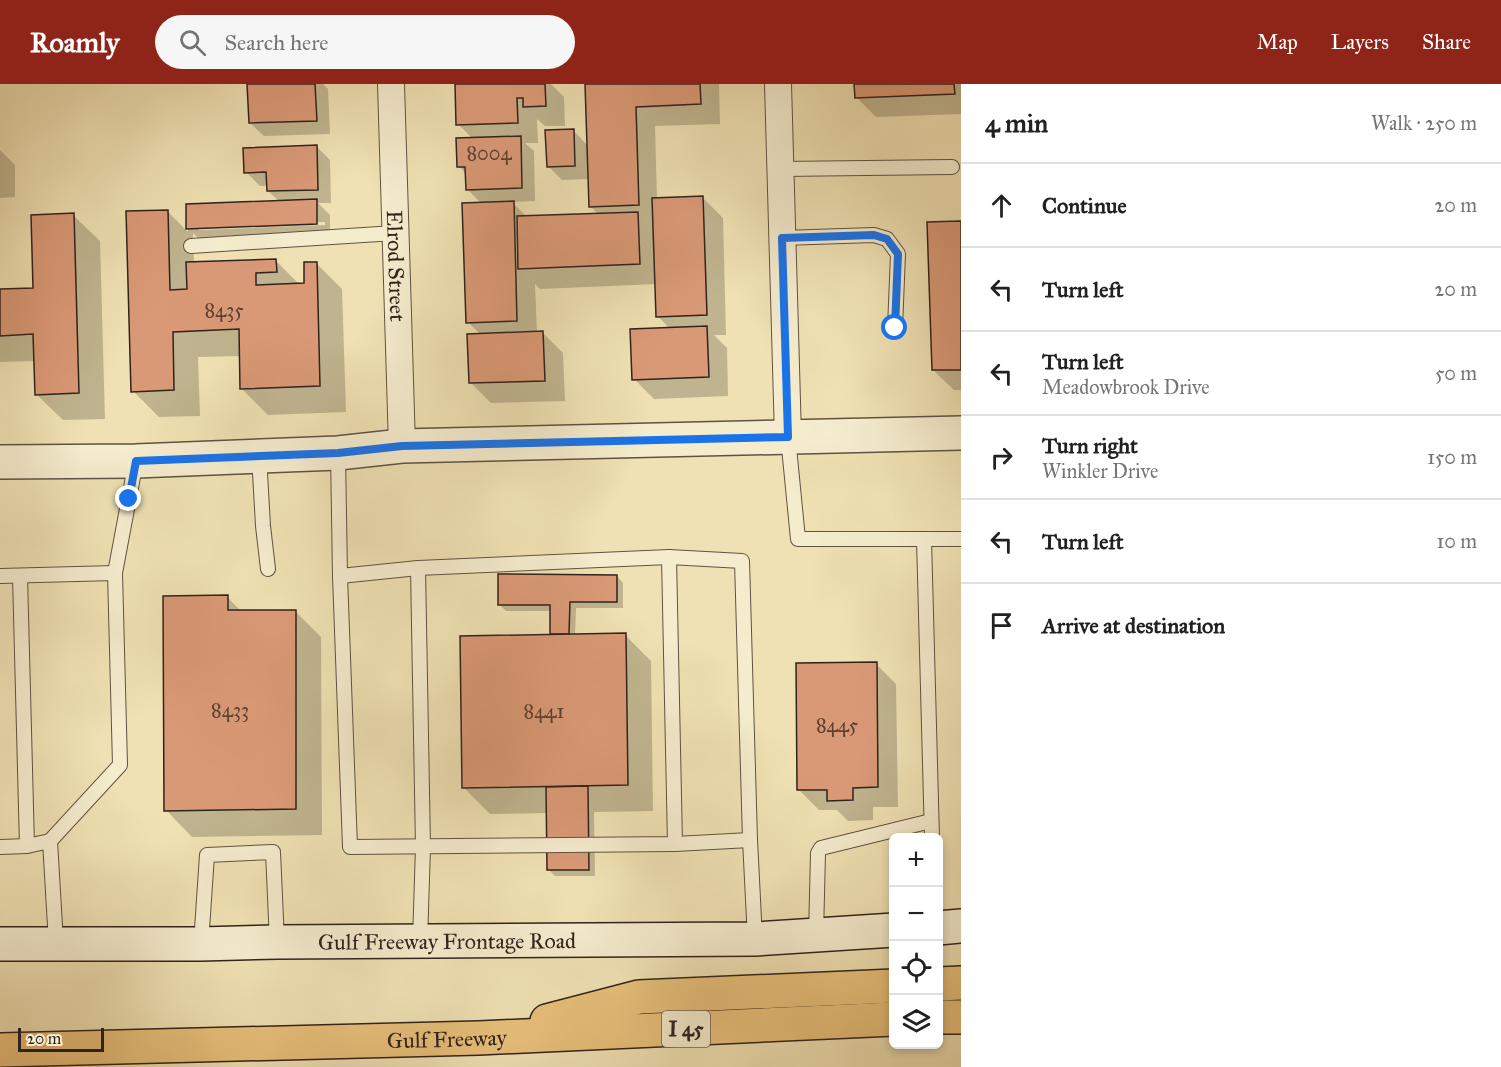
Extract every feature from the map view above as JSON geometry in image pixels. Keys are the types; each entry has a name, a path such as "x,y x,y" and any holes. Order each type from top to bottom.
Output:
{"highway":[{"path":"943,984 961,983"},
{"path":"479,1038 639,998 889,986"},
{"path":"943,1017 961,1017"},
{"name":"Gulf Freeway","path":"0,1050 479,1038 889,1019"}],"street":[{"name":"Elrod Street","path":"391,84 402,446"},
{"path":"778,84 788,437"},
{"path":"0,462 136,461 338,453 402,446 961,433"},
{"path":"943,928 961,926"},
{"name":"Gulf Freeway Frontage Road","path":"0,944 755,939 889,930"}],"lane":[{"path":"780,169 952,167"},
{"path":"191,246 395,233"},
{"path":"782,238 874,235 887,239 898,254 895,328"},
{"path":"788,437 798,539 961,539"},
{"path":"338,453 350,848 675,844 750,840"},
{"path":"259,455 268,569"},
{"path":"0,847 27,846 50,840 120,765 115,573 136,461"},
{"path":"924,539 932,833"},
{"path":"340,576 418,568 669,557 742,561 755,939"},
{"path":"669,557 675,844"},
{"path":"418,568 423,847 420,941"},
{"path":"0,576 115,573"},
{"path":"20,576 27,846"},
{"path":"816,935 818,853 821,848 931,821"},
{"path":"50,840 56,944"},
{"path":"201,944 207,855 273,852 277,942"}],"building":[{"path":"247,84 315,84 317,121 249,123"},
{"path":"455,84 545,84 546,106 523,107 523,98 517,98 518,123 456,125"},
{"path":"585,84 700,84 701,104 636,107 639,205 589,207"},
{"path":"854,84 954,84 955,94 855,98"},
{"path":"574,129 575,166 547,167 545,130"},
{"path":"521,136 522,188 466,190 465,167 457,167 456,138"},
{"path":"317,145 318,190 267,191 266,172 244,173 243,148"},
{"path":"703,196 707,315 656,317 652,198"},
{"path":"317,199 317,224 186,229 186,204"},
{"path":"514,201 517,321 466,323 462,203"},
{"path":"168,210 170,290 187,289 186,262 276,259 277,272 256,273 256,285 304,283 304,262 317,262 320,386 240,389 239,329 173,332 174,390 131,392 126,211"},
{"path":"638,212 640,264 518,269 517,216"},
{"path":"74,213 79,393 35,395 33,334 0,336 0,289 33,288 31,215"},
{"path":"961,221 961,370 932,370 927,222"},
{"path":"707,326 709,377 632,380 630,329"},
{"path":"543,331 545,381 469,383 467,334"},
{"path":"498,574 617,575 617,602 570,602 569,634 550,634 550,605 498,605"},
{"path":"228,595 228,610 296,610 296,809 164,811 163,596"},
{"path":"626,633 628,785 462,788 460,636"},
{"path":"877,662 878,787 853,788 853,800 827,801 827,790 797,790 796,663"},
{"path":"588,786 589,870 547,870 546,787"}],"route":[{"path":"129,499 136,461 338,453 402,446 788,437 782,238 874,235 887,239 898,254 895,328"}]}
